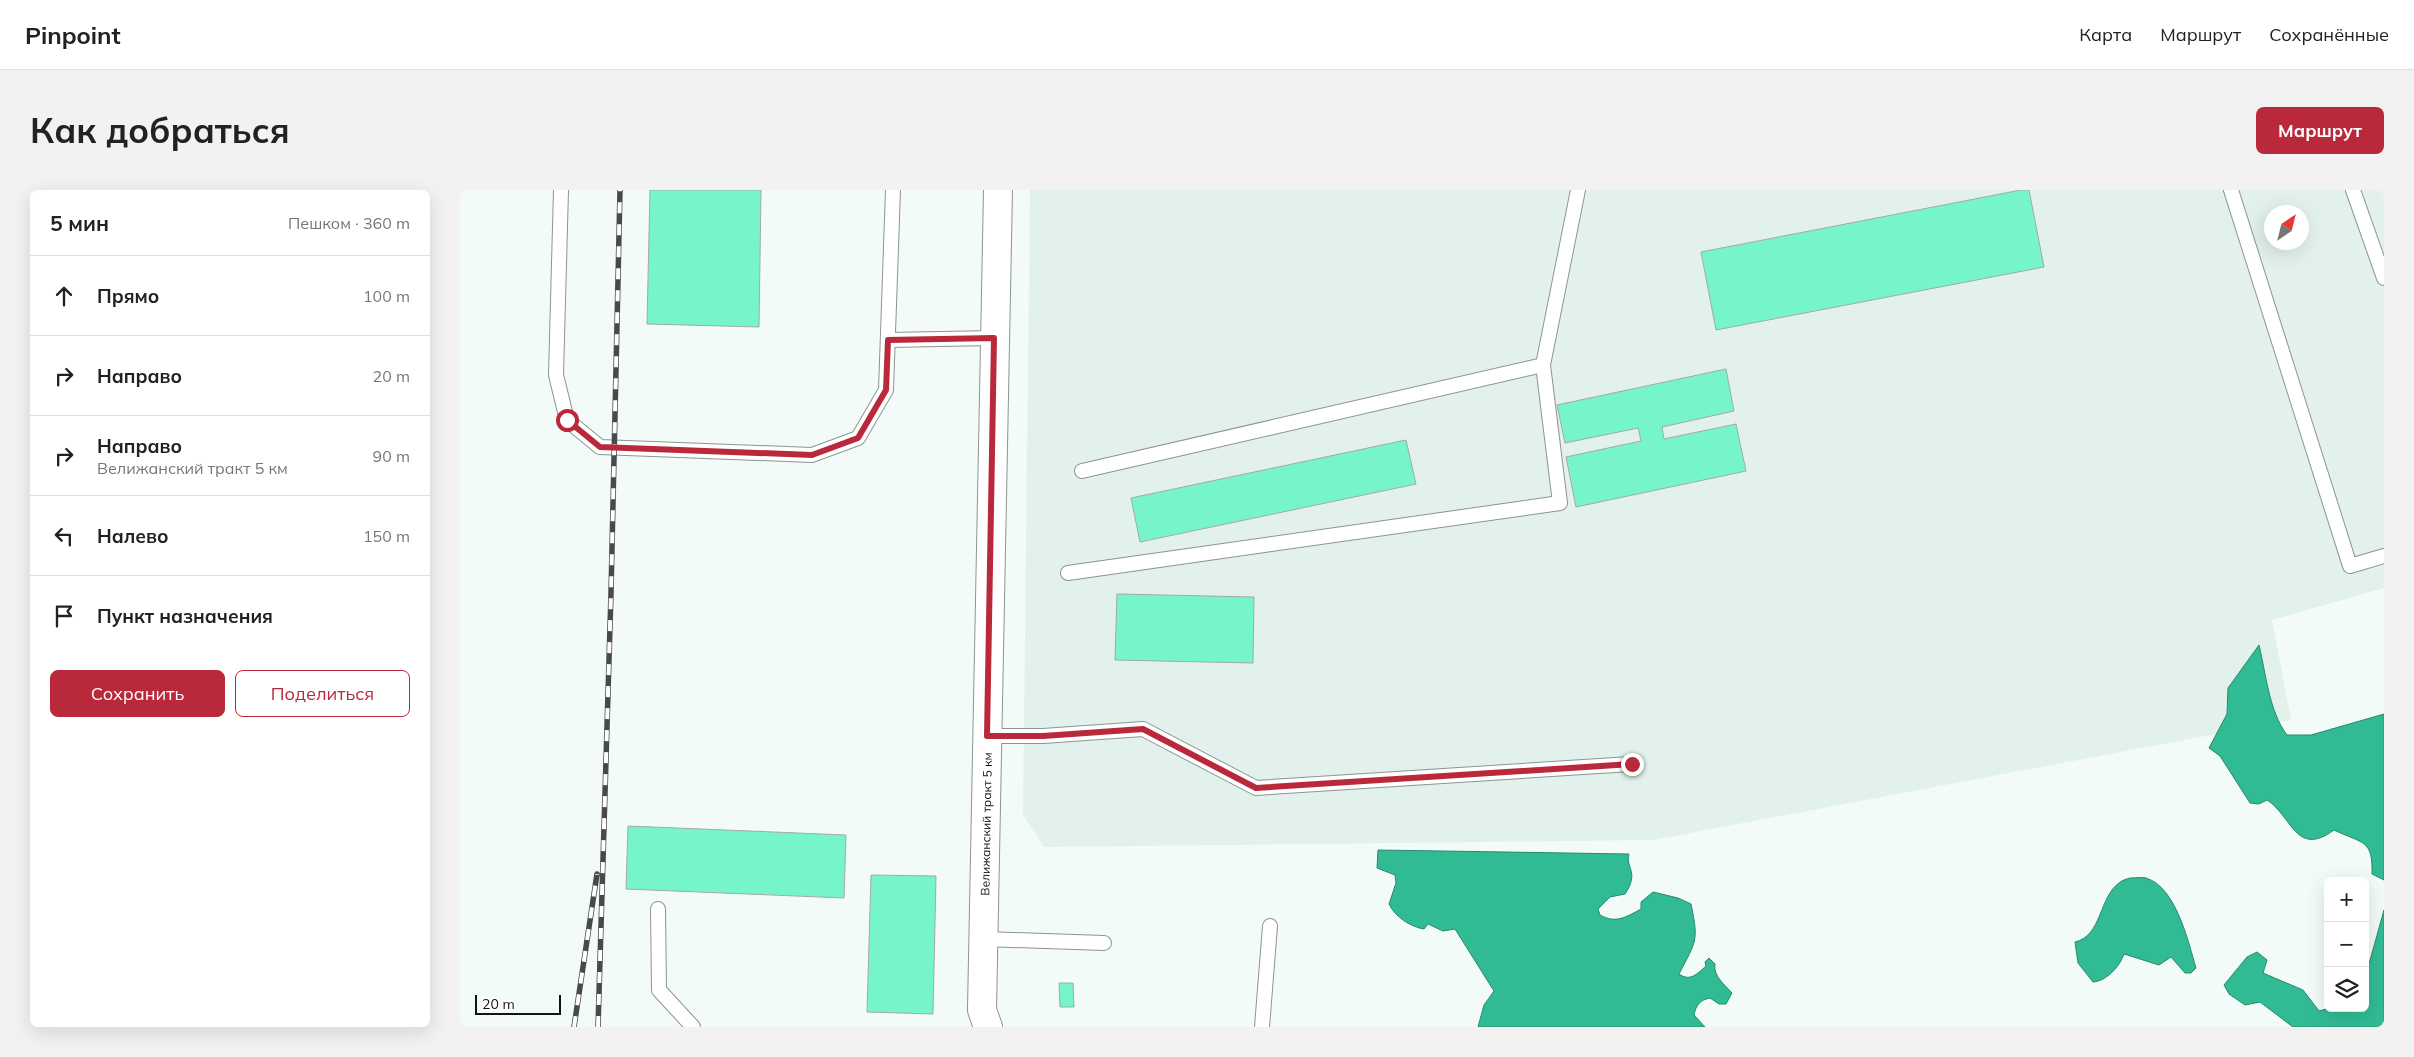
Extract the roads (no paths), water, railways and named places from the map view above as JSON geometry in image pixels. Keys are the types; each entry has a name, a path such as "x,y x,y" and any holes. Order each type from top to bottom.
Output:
{"street":[{"name":"Велижанский тракт 5 км","path":"985,1018 984,939 987,736 998,190"}],"lane":[{"path":"561,190 556,375 567,420 600,447 812,455 858,438 886,390 893,190"},
{"path":"1068,573 1560,503 1543,365 1578,190"},
{"path":"2231,190 2350,566 2384,556"},
{"path":"2353,190 2384,278"},
{"path":"888,340 994,338"},
{"path":"1082,471 1543,365"},
{"path":"987,736 1043,736 1143,729 1256,788 1632,764"},
{"path":"658,909 659,990 693,1027"},
{"path":"1262,1027 1270,926"},
{"path":"984,939 1104,943"}],"railway":[{"path":"598,1027 611,593 620,190"},
{"path":"574,1027 597,874"}]}
